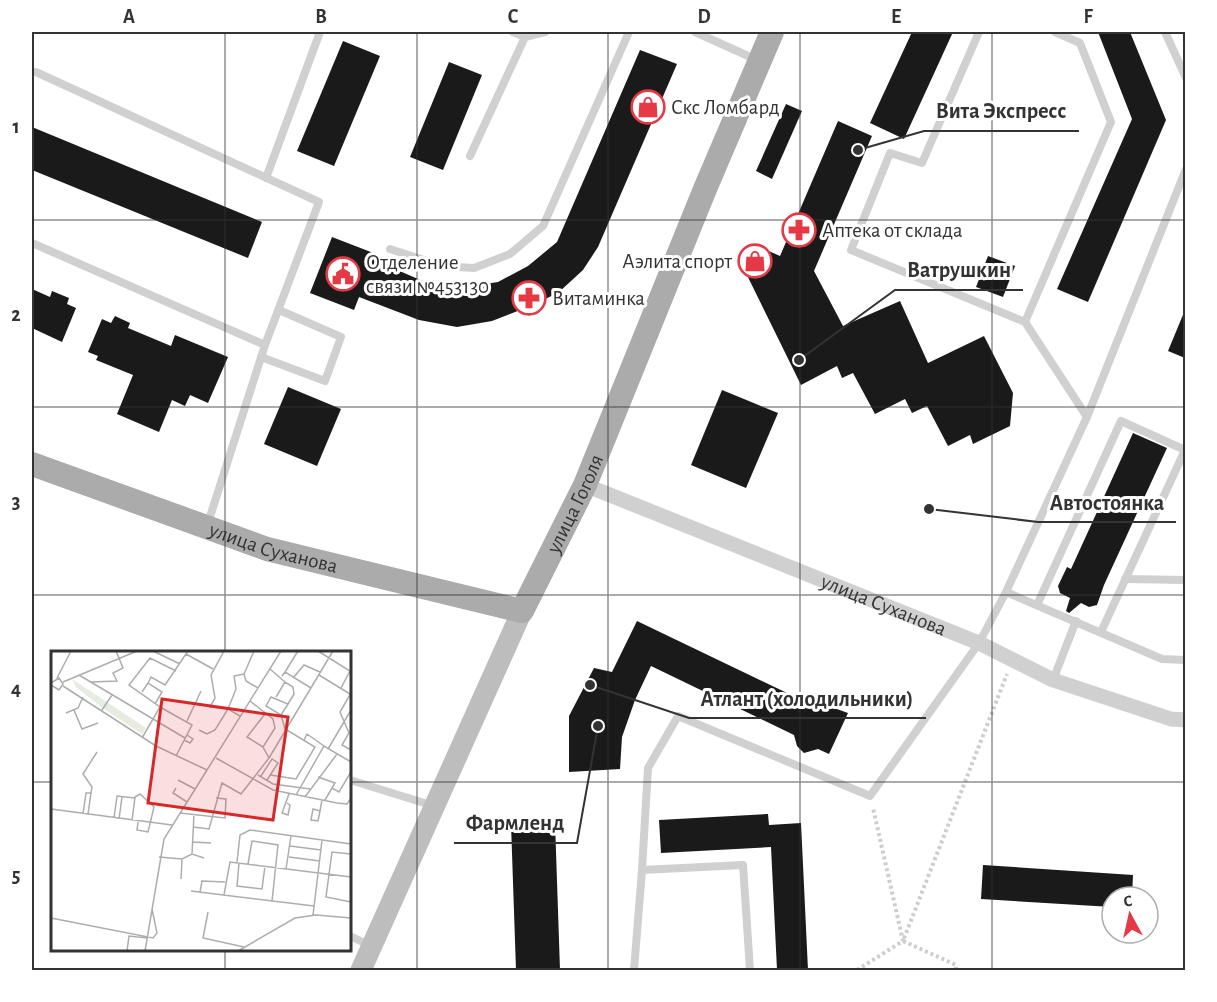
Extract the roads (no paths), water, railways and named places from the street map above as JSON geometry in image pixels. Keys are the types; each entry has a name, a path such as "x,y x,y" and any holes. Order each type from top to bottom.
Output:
{"main road":[{"name":"улица Гоголя","path":"522,611 585,486 758,60 772,32"},
{"name":"улица Суханова","path":"32,464 267,549 522,611"}],"street":[{"name":"улица Суханова","path":"585,486 979,643 1053,680 1171,719 1185,720"},
{"name":"улица Гоголя","path":"361,970 522,611"}],"lane":[{"path":"266,178 320,32"},
{"path":"513,32 525,37 545,32"},
{"path":"390,249 441,266 474,268 510,254 543,226 629,32"},
{"path":"695,32 758,60"},
{"path":"979,32 922,163 890,153 851,250 1025,322 1087,417"},
{"path":"1025,322 1111,122 1080,43 1055,32"},
{"path":"1165,32 1185,78"},
{"path":"470,156 525,37"},
{"path":"32,72 319,202 265,345 207,527"},
{"path":"634,970 648,768 678,716 870,796 979,643 1006,592 1087,417 1185,169"},
{"path":"32,243 265,345"},
{"path":"261,357 325,381 341,337 279,310"},
{"path":"1036,604 1121,421 1185,450 1101,632"},
{"path":"1125,579 1185,580"},
{"path":"1006,592 1162,659 1185,660"},
{"path":"1053,680 1076,621"},
{"path":"351,780 435,806"},
{"path":"642,870 743,865 750,970"},
{"path":"351,936 372,947"}],"place":[{"name":"Скс Ломбард","path":"648,107"},
{"name":"Вита Экспресс","path":"858,150"},
{"name":"Аптека от склада","path":"799,230"},
{"name":"Аэлита спорт","path":"755,261"},
{"name":"Отделение связи №453130","path":"343,274"},
{"name":"Витаминка","path":"529,298"},
{"name":"Ватрушкин","path":"799,360"},
{"name":"Автостоянка","path":"929,509"},
{"name":"Атлант (холодильники)","path":"590,685"},
{"name":"Фармленд","path":"598,726"}]}
